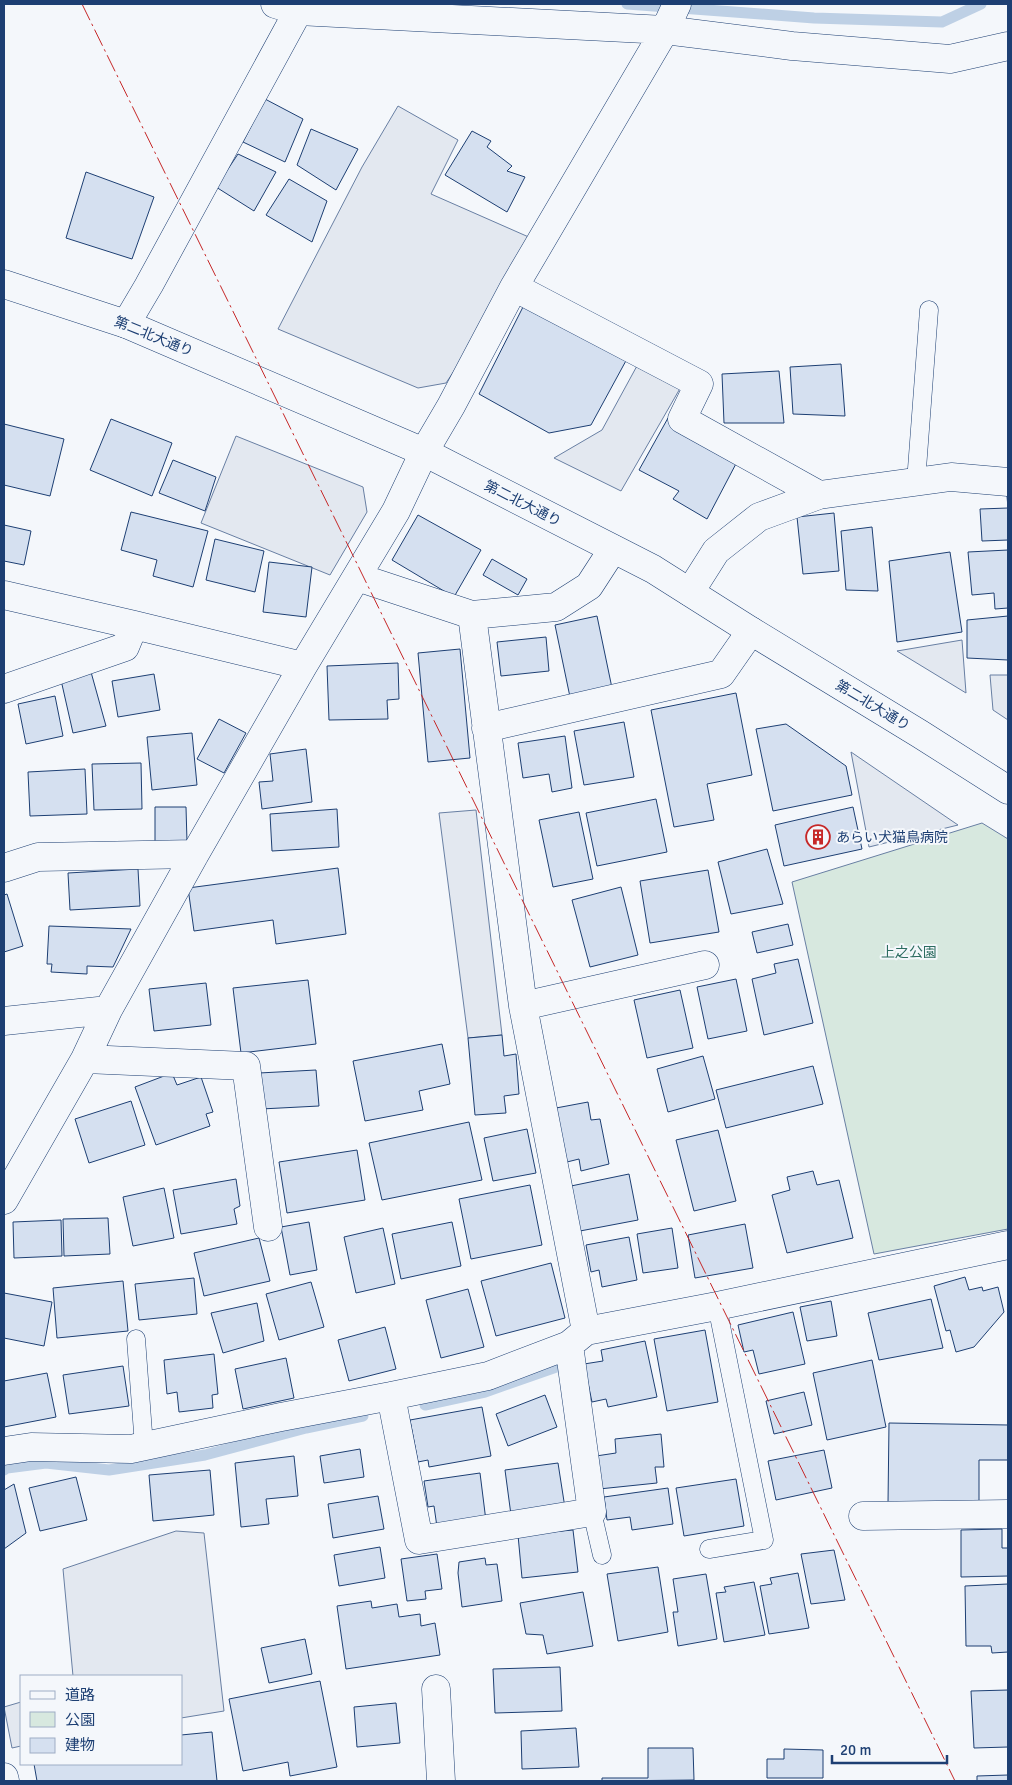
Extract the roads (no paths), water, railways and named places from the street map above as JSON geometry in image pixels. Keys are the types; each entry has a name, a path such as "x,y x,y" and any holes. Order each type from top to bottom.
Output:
{"street":[{"path":"126,324 149,286 292,6 669,20 792,46 950,60 1008,46"},
{"path":"4,1200 85,1059 108,1010 195,854 302,666 396,511 424,452 451,406 514,287 669,20"},
{"name":"第二北大通り","path":"4,284 126,324 424,452 653,569 1008,790"},
{"path":"514,287 698,384 682,420 819,495"},
{"path":"690,592 716,551 759,517 819,495 951,477 1008,482"},
{"path":"357,577 472,615 556,607 589,586 613,549"},
{"path":"4,595 302,666"},
{"path":"391,1396 419,1540 592,1512 578,1338 523,1006 472,615"},
{"path":"4,689 125,647 134,625"},
{"path":"486,728 721,674 751,631"},
{"path":"4,868 38,857 195,854"},
{"path":"523,1006 705,965"},
{"path":"4,1021 108,1010"},
{"path":"85,1059 246,1066 268,1226"},
{"path":"4,1451 31,1447 130,1449 391,1396 488,1376 578,1338 716,1306 1008,1246"},
{"path":"863,1516 1008,1514"},
{"path":"436,1689 440,1781"},
{"path":"4,1777 5,1781"}],"lane":[{"path":"916,482 929,310"},
{"path":"709,1549 764,1540 716,1306"},
{"path":"136,1339 144,1446"},
{"path":"592,1512 602,1555"}],"waterway":[{"path":"627,4 814,18 942,22 981,4"},
{"path":"425,1405 485,1392 562,1365"},
{"path":"4,1470 46,1463 109,1470 205,1455 306,1428 363,1416"}],"place":[{"name":"あらい犬猫鳥病院","path":"818,837"}],"park label":[{"name":"上之公園","path":"909,952"}]}
